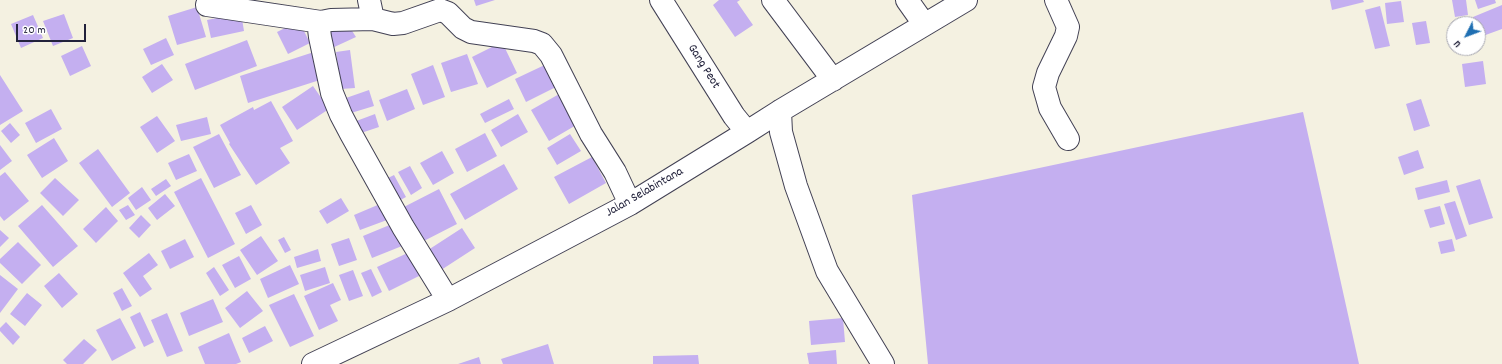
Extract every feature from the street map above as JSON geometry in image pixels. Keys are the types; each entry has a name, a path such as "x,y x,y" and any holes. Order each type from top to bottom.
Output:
{"street":[{"name":"Gang Peot","path":"661,0 734,116 747,132"},
{"path":"773,0 833,80"},
{"path":"907,0 924,24"},
{"name":"Jalan Selabintana","path":"313,364 448,300 630,204 780,111 966,0"},
{"path":"1056,0 1068,27 1066,36 1048,73 1044,87 1050,108 1068,139"},
{"path":"207,5 321,22 371,10 388,23 398,24 440,10 448,13 463,28 471,32 534,41 542,44 551,55 591,134 615,172 630,204"},
{"path":"321,22 319,29 320,37 332,93 341,115 403,227 448,300"},
{"path":"780,111 781,132 796,186 827,271 883,364"}],"building":[{"path":"474,0 495,0 476,6"},
{"path":"719,0 740,0 737,2 753,25 735,37 713,5"},
{"path":"1330,0 1363,0 1364,2 1332,10"},
{"path":"1452,0 1466,0 1468,15 1455,16"},
{"path":"1475,0 1495,0 1496,3 1478,9"},
{"path":"1401,1 1404,22 1387,24 1385,3"},
{"path":"1502,5 1502,29 1486,35 1486,16 1475,16"},
{"path":"1380,6 1390,46 1375,49 1365,10"},
{"path":"197,7 206,37 177,45 168,16"},
{"path":"241,13 244,31 211,38 207,20"},
{"path":"64,14 73,38 53,46 43,21"},
{"path":"33,15 43,38 21,48 11,24"},
{"path":"299,21 310,43 288,54 277,32"},
{"path":"1426,21 1430,43 1416,45 1412,23"},
{"path":"347,23 356,37 330,49 321,30"},
{"path":"166,38 174,55 151,65 143,49"},
{"path":"247,40 257,66 195,90 185,64"},
{"path":"502,42 517,73 487,88 472,57"},
{"path":"82,46 91,66 70,76 61,56"},
{"path":"350,50 355,88 341,89 336,52"},
{"path":"314,52 323,79 248,103 240,76"},
{"path":"467,54 478,84 451,92 441,63"},
{"path":"1483,61 1486,84 1465,87 1462,64"},
{"path":"551,62 562,84 526,102 515,79"},
{"path":"162,64 173,80 152,93 142,77"},
{"path":"433,65 445,97 423,105 411,74"},
{"path":"0,75 23,111 0,125"},
{"path":"313,86 329,109 297,130 282,107"},
{"path":"407,89 415,109 387,121 379,100"},
{"path":"369,90 374,106 351,113 346,98"},
{"path":"561,93 578,124 549,141 531,110"},
{"path":"509,99 514,109 485,123 480,114"},
{"path":"1421,99 1430,126 1414,131 1406,104"},
{"path":"271,101 293,141 280,148 290,163 256,185 229,144 230,143 220,125 253,107 254,110"},
{"path":"51,109 62,129 36,143 25,123"},
{"path":"1303,112 1359,364 928,364 912,195"},
{"path":"375,114 379,127 355,135 351,123"},
{"path":"518,114 528,132 501,147 491,130"},
{"path":"157,116 175,141 157,153 140,127"},
{"path":"207,117 211,134 181,141 176,125"},
{"path":"10,123 20,135 11,143 1,131"},
{"path":"485,133 497,156 467,172 455,149"},
{"path":"219,134 241,175 214,188 193,147"},
{"path":"570,134 581,151 557,165 547,148"},
{"path":"54,138 68,161 42,178 27,155"},
{"path":"0,145 12,161 0,170"},
{"path":"98,149 130,193 112,207 79,163"},
{"path":"1418,150 1424,168 1404,175 1398,157"},
{"path":"442,151 454,173 433,185 420,163"},
{"path":"189,154 197,171 176,180 168,163"},
{"path":"592,157 606,183 569,204 554,177"},
{"path":"504,164 518,189 465,220 450,194"},
{"path":"410,166 422,188 411,195 398,172"},
{"path":"5,172 29,201 4,221 0,216 0,176"},
{"path":"394,175 406,197 393,204 380,182"},
{"path":"55,178 79,200 63,216 40,193"},
{"path":"201,178 235,244 208,258 174,192"},
{"path":"166,179 171,186 156,196 151,189"},
{"path":"1480,179 1493,218 1469,225 1456,186"},
{"path":"1447,180 1450,192 1418,200 1415,188"},
{"path":"142,187 151,200 136,210 128,198"},
{"path":"439,189 457,224 416,245 398,210"},
{"path":"165,194 175,206 157,220 148,208"},
{"path":"341,198 349,211 327,224 319,211"},
{"path":"1455,201 1467,236 1456,240 1444,204"},
{"path":"380,204 387,220 360,230 354,215"},
{"path":"42,205 78,246 53,267 18,226"},
{"path":"128,205 135,215 126,220 119,210"},
{"path":"251,205 262,225 246,234 235,213"},
{"path":"1440,206 1445,224 1430,228 1424,210"},
{"path":"106,207 118,221 96,243 83,229"},
{"path":"141,215 151,225 139,238 129,228"},
{"path":"392,224 402,246 372,258 363,236"},
{"path":"462,228 475,248 438,272 425,252"},
{"path":"0,230 9,238 0,247"},
{"path":"261,236 278,261 257,275 240,250"},
{"path":"284,237 291,250 285,253 278,240"},
{"path":"349,238 357,260 339,266 331,244"},
{"path":"185,239 194,257 170,269 161,251"},
{"path":"1452,239 1455,251 1441,254 1438,242"},
{"path":"18,242 41,265 22,284 0,263 0,259"},
{"path":"318,249 321,261 297,268 294,257"},
{"path":"412,251 423,274 389,291 377,267"},
{"path":"149,253 158,265 143,276 152,289 140,297 123,273"},
{"path":"239,256 251,279 235,288 222,265"},
{"path":"290,265 299,284 268,298 260,279"},
{"path":"214,267 229,290 220,296 206,273"},
{"path":"325,267 330,283 305,291 300,275"},
{"path":"371,269 382,292 372,297 361,273"},
{"path":"353,270 363,296 349,301 339,275"},
{"path":"59,273 78,294 62,308 44,286"},
{"path":"0,275 18,289 0,313"},
{"path":"333,283 341,300 330,305 338,321 319,330 304,296"},
{"path":"122,288 132,306 122,311 113,293"},
{"path":"247,291 263,311 240,328 225,308"},
{"path":"27,293 42,305 25,326 10,314"},
{"path":"294,294 314,336 290,347 269,305"},
{"path":"213,299 223,322 189,336 180,313"},
{"path":"140,312 154,342 144,347 130,317"},
{"path":"167,313 183,351 167,357 151,320"},
{"path":"120,318 136,348 112,361 96,330"},
{"path":"843,318 845,342 811,345 809,321"},
{"path":"6,322 20,337 13,345 0,331 0,328"},
{"path":"265,326 273,341 249,353 242,338"},
{"path":"229,333 241,362 236,364 205,364 198,347"},
{"path":"84,339 97,350 83,364 67,364 63,360"},
{"path":"548,344 554,364 503,364 501,359"},
{"path":"836,350 837,364 809,364 807,353"},
{"path":"698,355 699,364 653,364 653,356"},
{"path":"479,357 481,364 458,364"}]}
